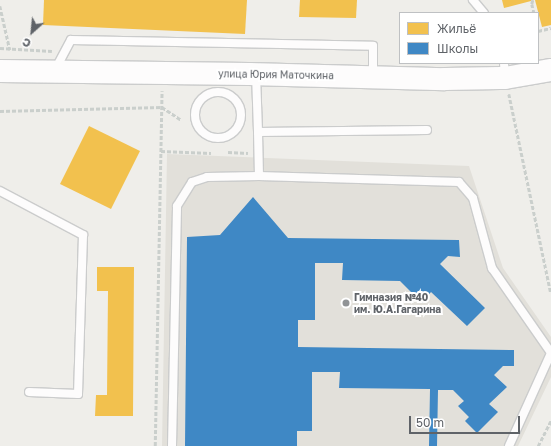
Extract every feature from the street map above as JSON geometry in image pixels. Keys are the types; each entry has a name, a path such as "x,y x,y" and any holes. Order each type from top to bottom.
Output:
{"street":[{"name":"улица Юрия Маточкина","path":"5,63 54,71 162,73 213,82 256,74 445,79 505,70 551,70"}],"lane":[{"path":"473,0 483,12"},
{"path":"54,71 72,40 373,46 373,78"},
{"path":"256,74 259,176"},
{"path":"213,82 229,94 239,105 241,113 238,127 232,133 218,139 211,138 198,128 194,114 200,99 213,82"},
{"path":"258,132 427,130"},
{"path":"172,446 177,206 192,182 207,178 259,176 459,182 472,198 492,268 551,353 509,446"},
{"path":"0,191 83,234 78,394 29,392"}],"path":[{"path":"533,0 532,4 534,12"},
{"path":"0,6 10,49 5,63"},
{"path":"539,31 551,28"},
{"path":"505,70 551,293"},
{"path":"155,446 162,73"},
{"path":"0,111 162,107 181,120"},
{"path":"161,151 211,153"},
{"path":"228,152 259,153"},
{"path":"538,446 551,420"}],"shaded area":[{"name":"Гимназия №40 им. Ю.А.Гагарина","path":"167,154 469,166 503,268 551,337 551,377 518,446 162,446"}],"building: Жильё":[{"path":"44,0 247,0 245,34 43,25"},
{"path":"300,0 357,0 356,18 299,17"},
{"path":"502,0 531,0 531,1 504,8"},
{"path":"535,0 551,0 551,25 542,27"},
{"path":"89,126 140,151 111,209 60,184"},
{"path":"97,267 134,267 133,416 95,416 96,395 107,395 108,291 97,291"}],"building: Школы":[{"name":"Гимназия №40 им. Ю.А.Гагарина","path":"253,197 288,238 459,240 460,257 448,256 440,264 485,308 467,326 431,292 422,303 400,281 342,280 343,263 315,263 315,320 298,320 298,347 514,350 514,366 503,366 494,375 507,387 489,404 498,412 477,433 465,421 469,417 458,406 464,401 453,390 438,390 437,446 429,446 430,389 339,388 340,372 312,372 312,431 297,431 297,446 185,446 187,237 220,235"}],"place":[{"name":"Гимназия №40 им. Ю.А.Гагарина","path":"346,303"}]}
